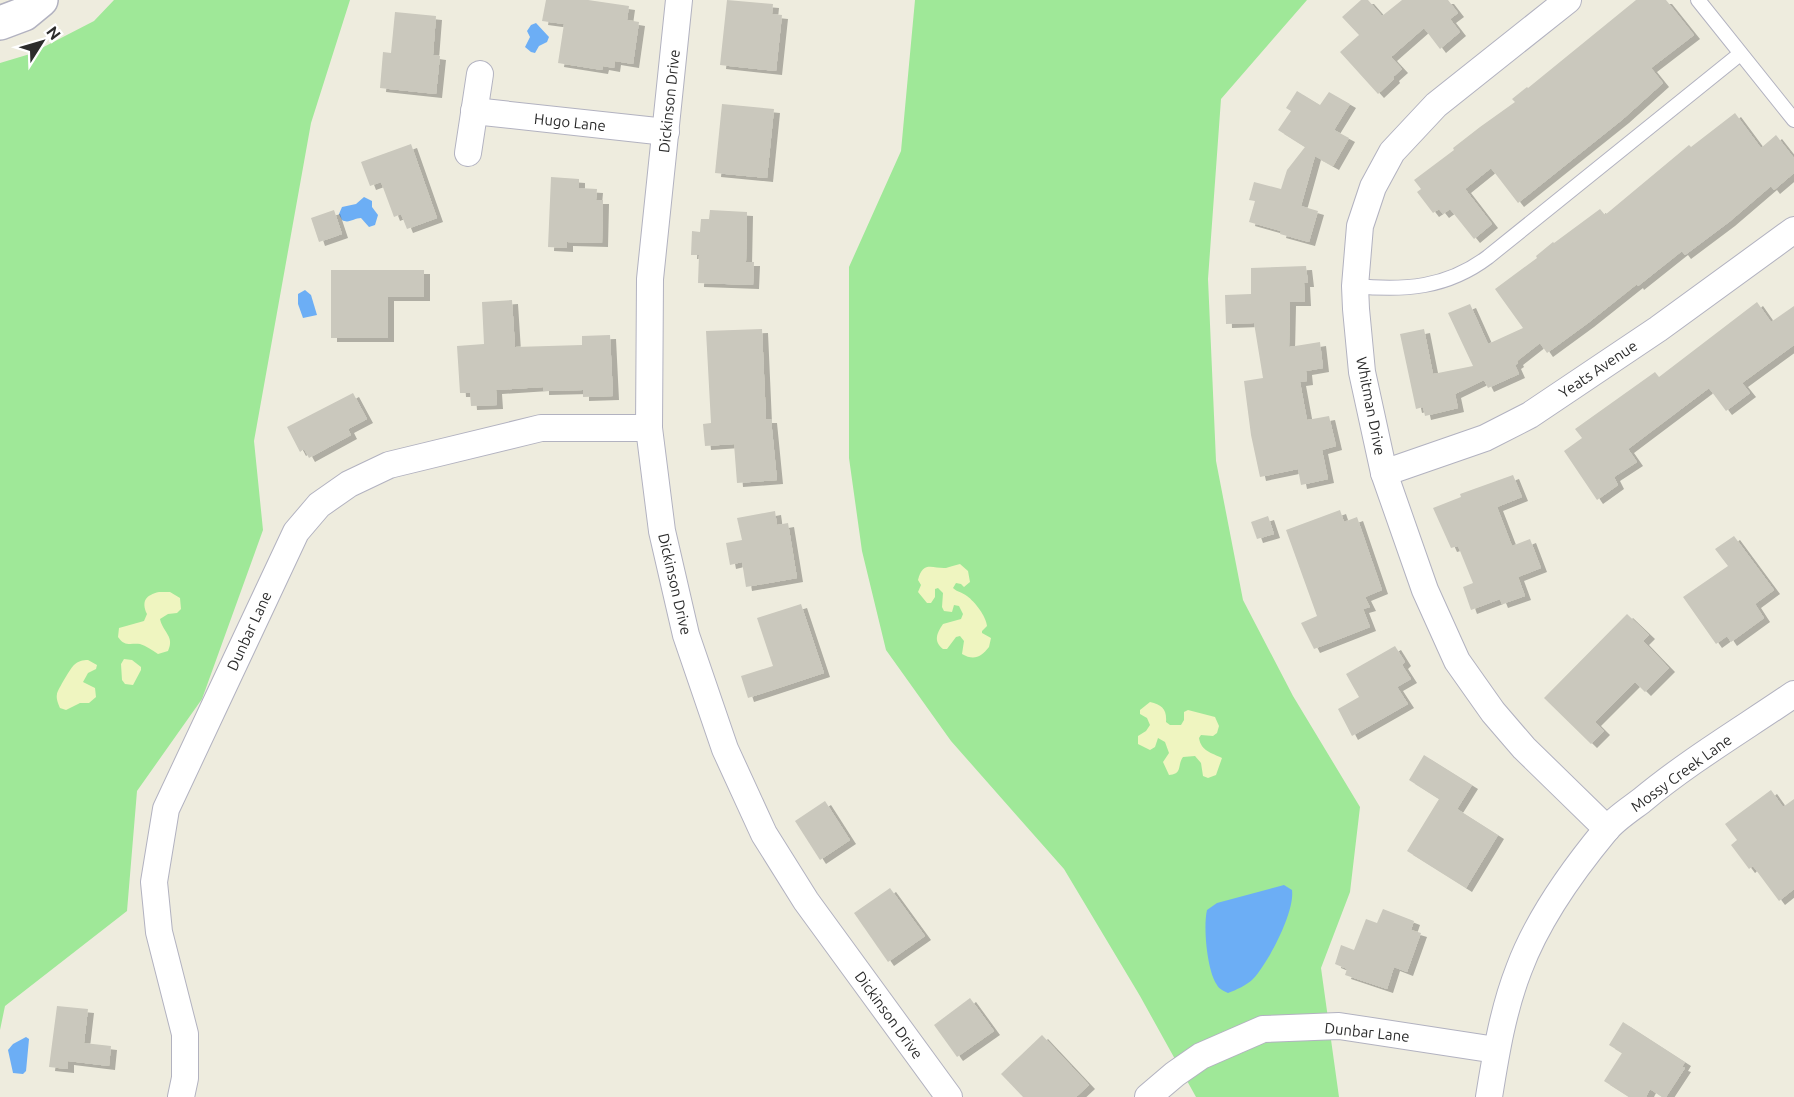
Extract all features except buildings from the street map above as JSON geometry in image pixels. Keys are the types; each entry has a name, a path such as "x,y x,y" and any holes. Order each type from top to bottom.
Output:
{"street":[{"path":"0,22 24,14 41,0"},
{"name":"Dickinson Drive","path":"679,0 650,279 649,428 662,531 684,625 725,749 764,834 806,901 949,1097"},
{"name":"Whitman Drive","path":"1568,0 1436,105 1392,152 1373,187 1360,226 1355,286 1362,372 1384,473 1425,590 1457,661 1493,712 1524,748 1607,829"},
{"path":"468,153 480,74"},
{"name":"Hugo Lane","path":"474,111 666,132"},
{"name":"Yeats Avenue","path":"1384,473 1485,438 1530,415 1658,329 1794,230"},
{"name":"Dunbar Lane","path":"181,1097 185,1078 185,1034 159,932 154,882 166,809 296,532 320,505 350,484 389,465 541,428 649,428"},
{"name":"Mossy Creek Lane","path":"1488,1097 1496,1050 1509,999 1533,938 1567,882 1607,829 1664,781 1794,694"},
{"name":"Dunbar Lane","path":"1148,1097 1201,1056 1263,1029 1339,1026 1496,1050"}],"lane":[{"path":"1698,0 1794,120"},
{"path":"1355,286 1380,289 1415,287 1439,283 1471,268 1488,257 1740,54"}],"green space":[{"path":"114,0 350,0 311,123 254,441 263,530 202,699 137,791 127,911 5,1006 0,1030 0,63 30,54 94,21"},
{"path":"915,0 1307,0 1221,99 1208,279 1216,461 1243,600 1293,696 1360,807 1350,892 1321,968 1339,1097 1196,1097 1140,996 1064,869 951,741 886,650 862,551 849,458 849,267 901,151"}],"sand":[{"path":"960,564 968,571 970,582 964,587 956,583 953,588 977,605 987,626 982,633 991,638 989,647 974,657 962,654 964,641 960,636 956,637 947,649 943,649 937,640 943,624 961,619 963,614 959,606 954,605 952,612 944,611 943,593 938,588 935,589 935,597 931,603 927,603 918,592 921,585 918,580 920,574 926,568 946,568"},
{"path":"159,592 170,592 180,598 181,609 177,613 168,614 160,619 169,638 170,646 168,651 158,654 140,644 125,643 118,637 119,628 144,621 147,614 146,599"},
{"path":"124,659 132,660 141,667 133,685 125,684 122,680 121,664"},
{"path":"88,660 97,665 96,669 88,673 83,682 95,688 96,697 89,703 80,703 66,710 60,708 57,694 65,679 73,666"},
{"path":"1150,702 1163,708 1166,722 1170,725 1181,725 1184,712 1188,710 1215,717 1219,726 1217,733 1213,736 1201,735 1199,738 1205,749 1222,758 1216,775 1208,778 1203,776 1201,763 1195,756 1183,757 1178,771 1169,775 1163,762 1169,753 1165,742 1158,738 1155,747 1150,750 1138,744 1138,736 1150,725 1147,718 1140,714 1140,710"}],"water":[{"path":"536,23 549,37 535,53 525,47 530,37 527,31 531,25"},
{"path":"364,197 372,201 372,207 378,215 375,225 369,227 361,218 342,220 339,214 342,207 356,204"},
{"path":"305,290 311,295 317,315 303,318 298,304 298,294"},
{"path":"1284,885 1292,890 1292,899 1285,924 1266,961 1248,983 1228,993 1222,990 1214,978 1208,960 1205,927 1207,910 1217,903"},
{"path":"26,1037 29,1039 26,1071 23,1074 13,1073 8,1050 13,1044"}]}
